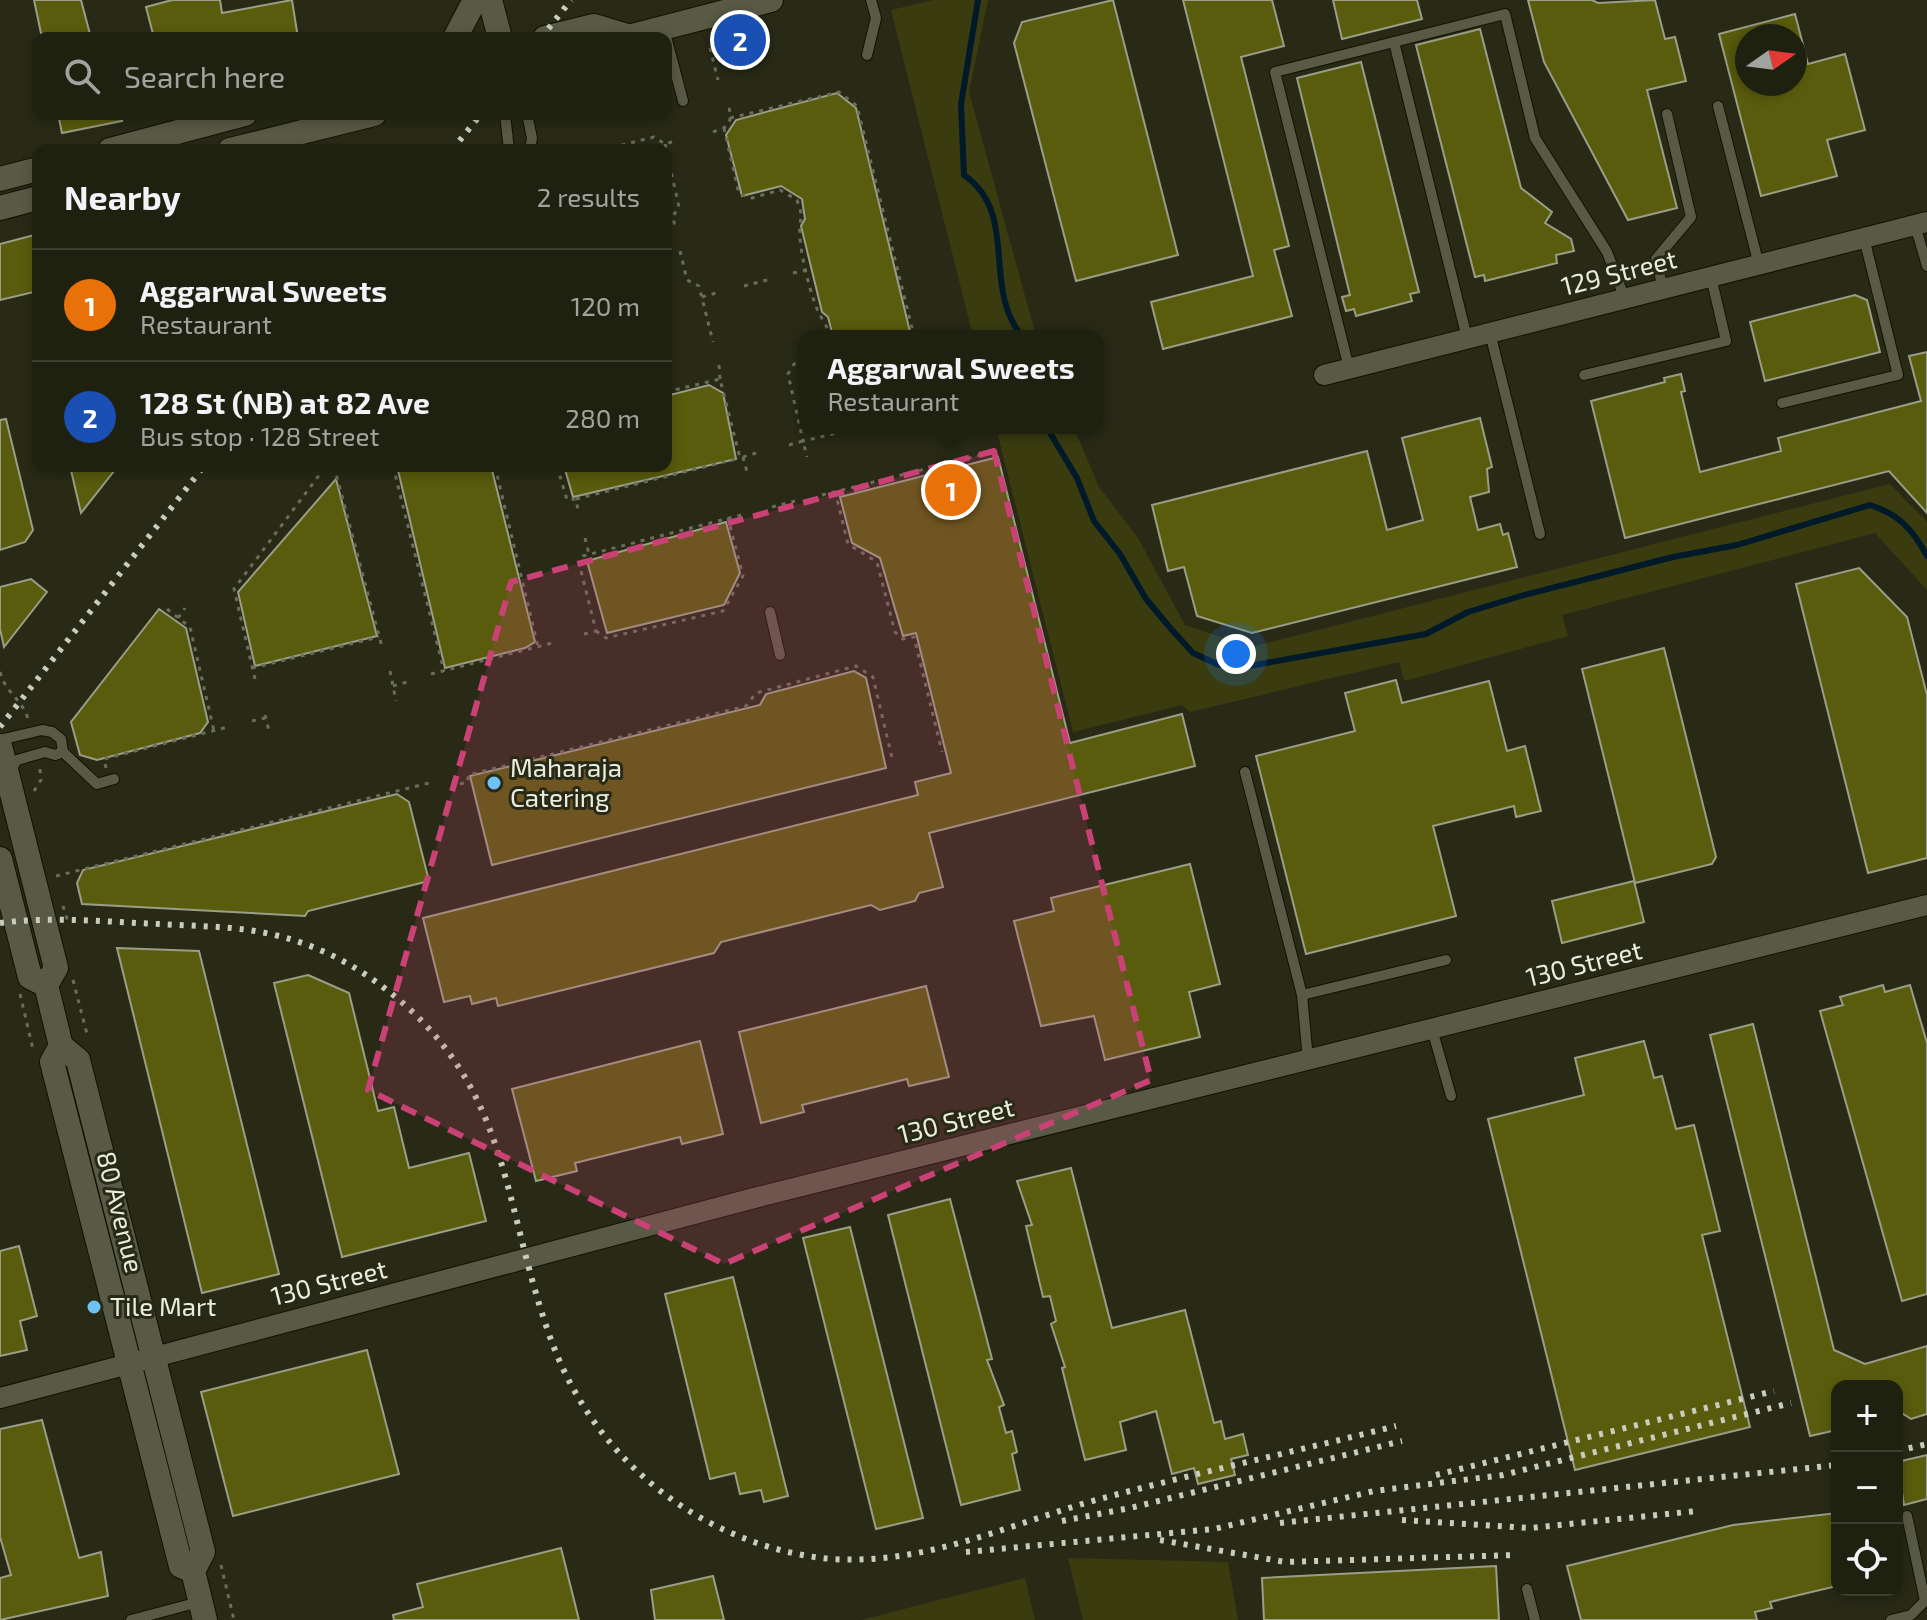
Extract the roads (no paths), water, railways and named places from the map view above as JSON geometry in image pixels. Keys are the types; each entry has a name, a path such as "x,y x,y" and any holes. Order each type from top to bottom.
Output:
{"main road":[{"path":"458,32 475,0"},
{"path":"490,0 498,32"},
{"path":"644,32 771,0"},
{"path":"570,32 594,26 611,32"},
{"path":"144,144 225,120"},
{"path":"254,144 350,120"},
{"path":"0,179 32,171"},
{"path":"0,208 32,200"},
{"name":"80 Avenue","path":"0,743 56,968 46,985 61,1046 78,1060 203,1552 193,1571 203,1611"},
{"name":"80 Avenue","path":"0,859 30,977 46,985"},
{"name":"80 Avenue","path":"61,1046 52,1062 181,1566 193,1571"}],"street":[{"name":"129 Street","path":"1324,375 1921,224"},
{"name":"130 Street","path":"0,1398 153,1355 489,1270 528,1256 1927,905"}],"lane":[{"path":"867,55 876,18 871,0"},
{"path":"1349,368 1275,72 1505,14 1535,138 1607,252 1625,299"},
{"path":"663,27 664,32"},
{"path":"1394,42 1467,338"},
{"path":"672,60 683,101"},
{"path":"1718,106 1759,265"},
{"path":"1663,289 1656,259 1691,217 1667,114"},
{"path":"506,120 508,144"},
{"path":"528,120 531,144"},
{"path":"1921,224 1927,266"},
{"path":"1782,403 1898,375 1864,238"},
{"path":"1584,375 1726,341 1711,277"},
{"path":"1490,333 1540,534"},
{"path":"770,612 780,655"},
{"path":"0,743 42,730 61,739 63,752 97,784 114,779"},
{"path":"8,775 17,760 45,752 55,755 63,752"},
{"path":"1245,772 1302,995 1308,1060"},
{"path":"1302,995 1446,960"},
{"path":"1432,1029 1451,1096"},
{"path":"1891,1620 1911,1615 1925,1601 1907,1516"},
{"path":"1527,1589 1535,1620"},
{"path":"131,1620 203,1611"}],"waterway":[{"path":"978,0 961,104 964,175 989,204 1004,296 1018,330"},
{"path":"1051,434 1077,478 1094,521 1120,554 1146,599 1193,653 1219,665 1249,666 1426,634 1468,612 1524,595 1673,557 1737,545 1870,505 1904,524 1927,556"}],"railway":[{"path":"546,32 571,0"},
{"path":"457,144 476,120"},
{"path":"0,727 199,472"},
{"path":"0,923 79,920 255,931 323,951 383,987 425,1024 456,1063 479,1104 496,1147 550,1337 586,1411 620,1454 660,1491 699,1517 754,1542 793,1553 832,1559 900,1556 966,1541 1134,1490 1396,1426"},
{"path":"1436,1475 1774,1391"},
{"path":"966,1552 1214,1529 1374,1491 1503,1475 1791,1403"},
{"path":"1062,1521 1130,1508 1402,1441"},
{"path":"1903,1450 1927,1444"},
{"path":"1280,1523 1831,1466"},
{"path":"1402,1520 1530,1528 1697,1511"},
{"path":"1160,1540 1285,1562 1516,1555"}],"place":[{"name":"128 St (NB) at 82 Ave","path":"740,40"},
{"name":"Aggarwal Sweets","path":"951,490"},
{"name":"Maharaja Catering","path":"494,783"},
{"name":"Tile Mart","path":"94,1307"}]}
